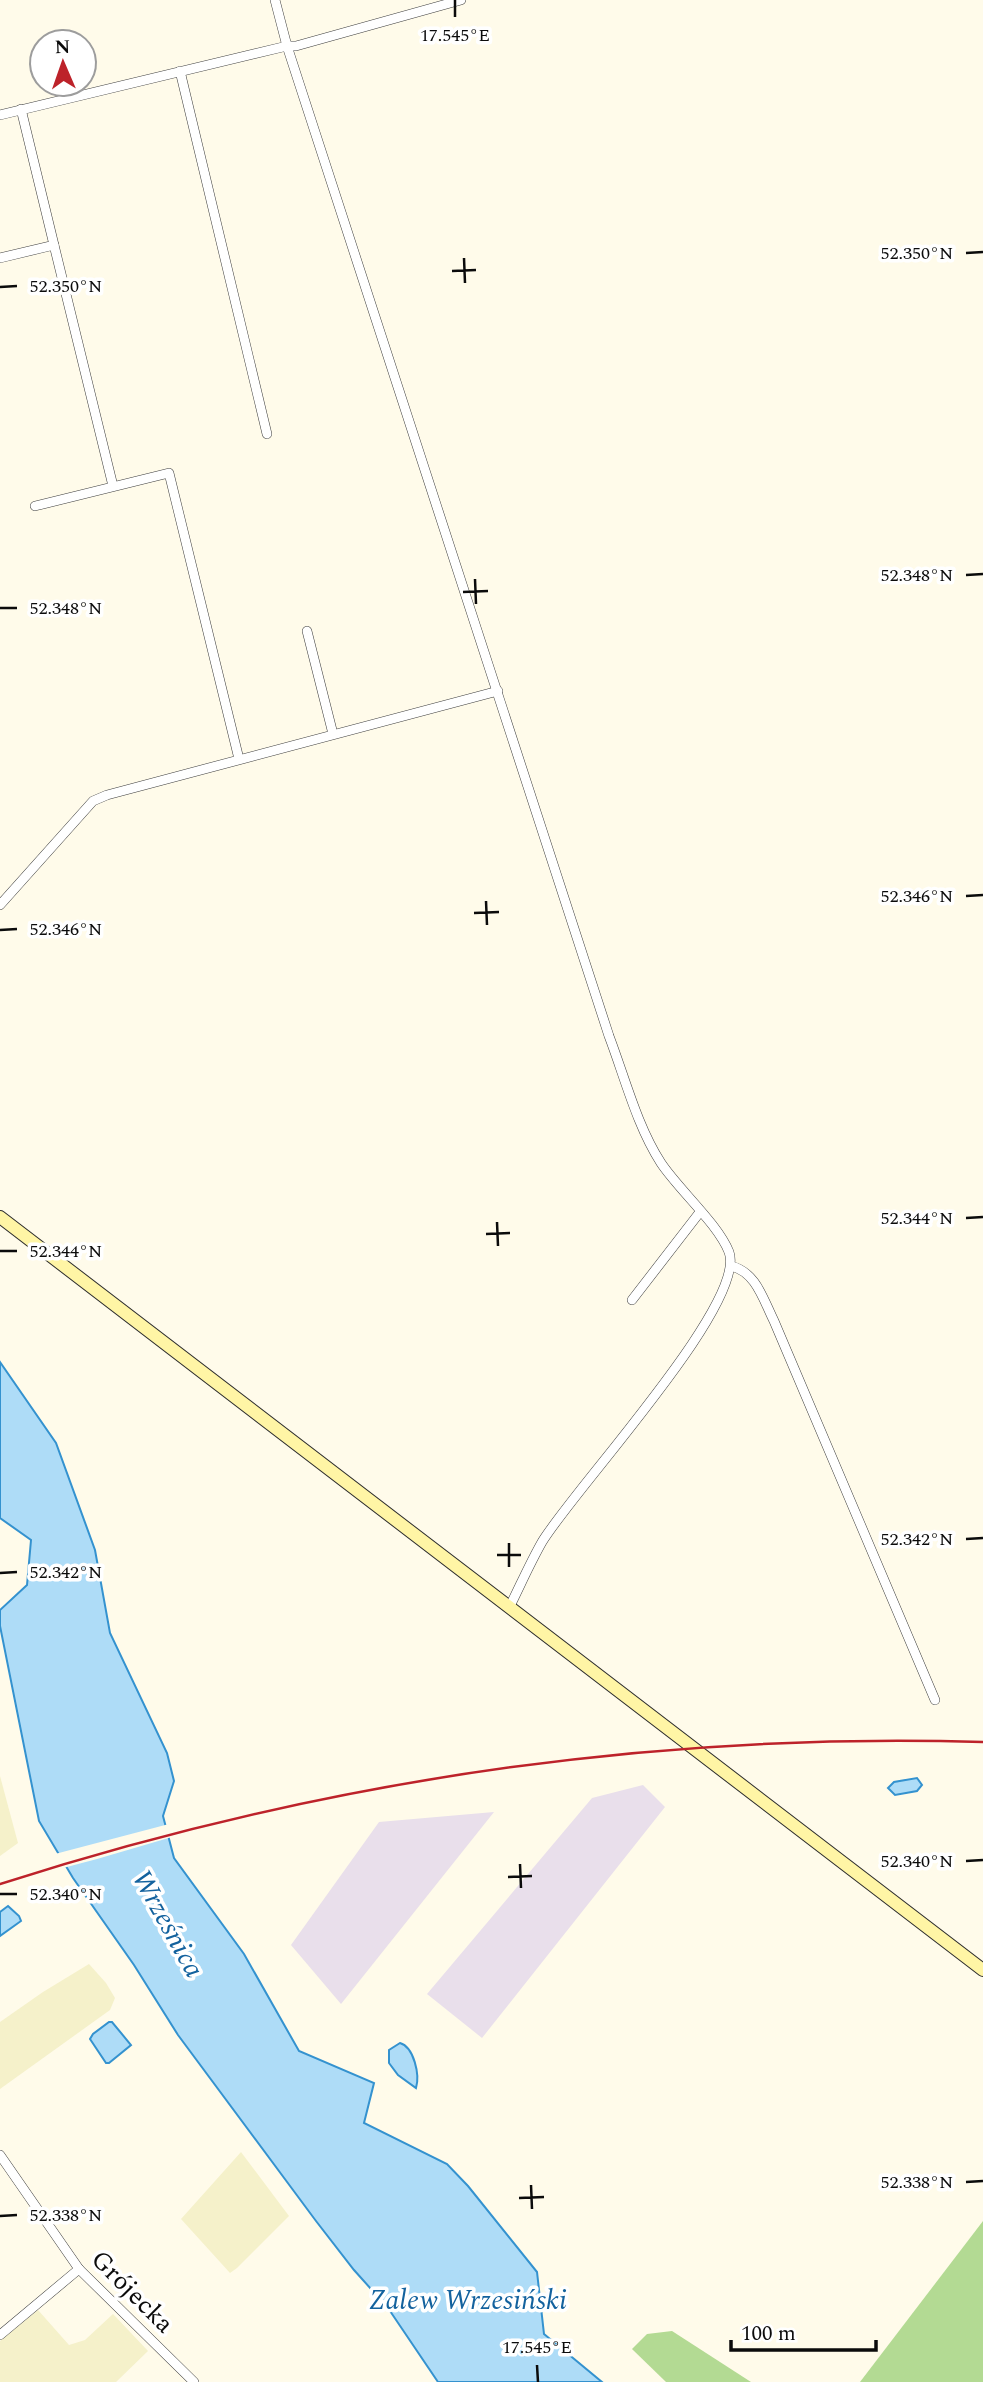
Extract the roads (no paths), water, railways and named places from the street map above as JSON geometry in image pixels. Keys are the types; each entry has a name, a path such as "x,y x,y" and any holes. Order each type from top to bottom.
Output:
{"street":[{"path":"275,0 286,46 609,1036 642,1123 661,1163 722,1239 730,1254 731,1266 724,1289 692,1345 543,1541 509,1608"},
{"path":"0,115 286,46 296,46 461,0"},
{"path":"180,71 267,434"},
{"path":"21,109 113,486"},
{"path":"0,258 54,245"},
{"path":"35,506 169,473 240,759"},
{"path":"307,631 333,734"},
{"path":"0,905 93,801 117,791 498,691"},
{"path":"632,1300 700,1212"},
{"path":"0,1217 983,1970"},
{"path":"731,1266 743,1269 752,1277 774,1321 935,1700"},
{"name":"Grójecka","path":"0,2155 79,2269 194,2382"},
{"path":"0,2335 79,2269"}],"water":[{"name":"Zalew Wrzesiński","path":"0,1362 56,1443 95,1550 110,1633 167,1753 174,1781 163,1816 174,1858 244,1954 299,2051 374,2083 364,2123 447,2164 468,2186 537,2272 544,2334 602,2382 438,2382 388,2308 316,2221 178,2035 134,1965 73,1878 39,1821 0,1626 0,1610 27,1585 31,1540 0,1518"},
{"path":"917,1778 922,1785 917,1791 895,1795 888,1788 894,1782"},
{"path":"8,1906 21,1921 0,1936 0,1912"},
{"path":"112,2022 131,2045 106,2063 90,2039"},
{"path":"400,2043 409,2050 415,2062 416,2088 398,2075 389,2063 389,2050"}],"railway":[{"path":"0,1884 120,1848 241,1817 485,1771 609,1756 733,1746 858,1741 983,1742"}],"water label":[{"name":"Wrześnica","path":"169,1923"}]}
